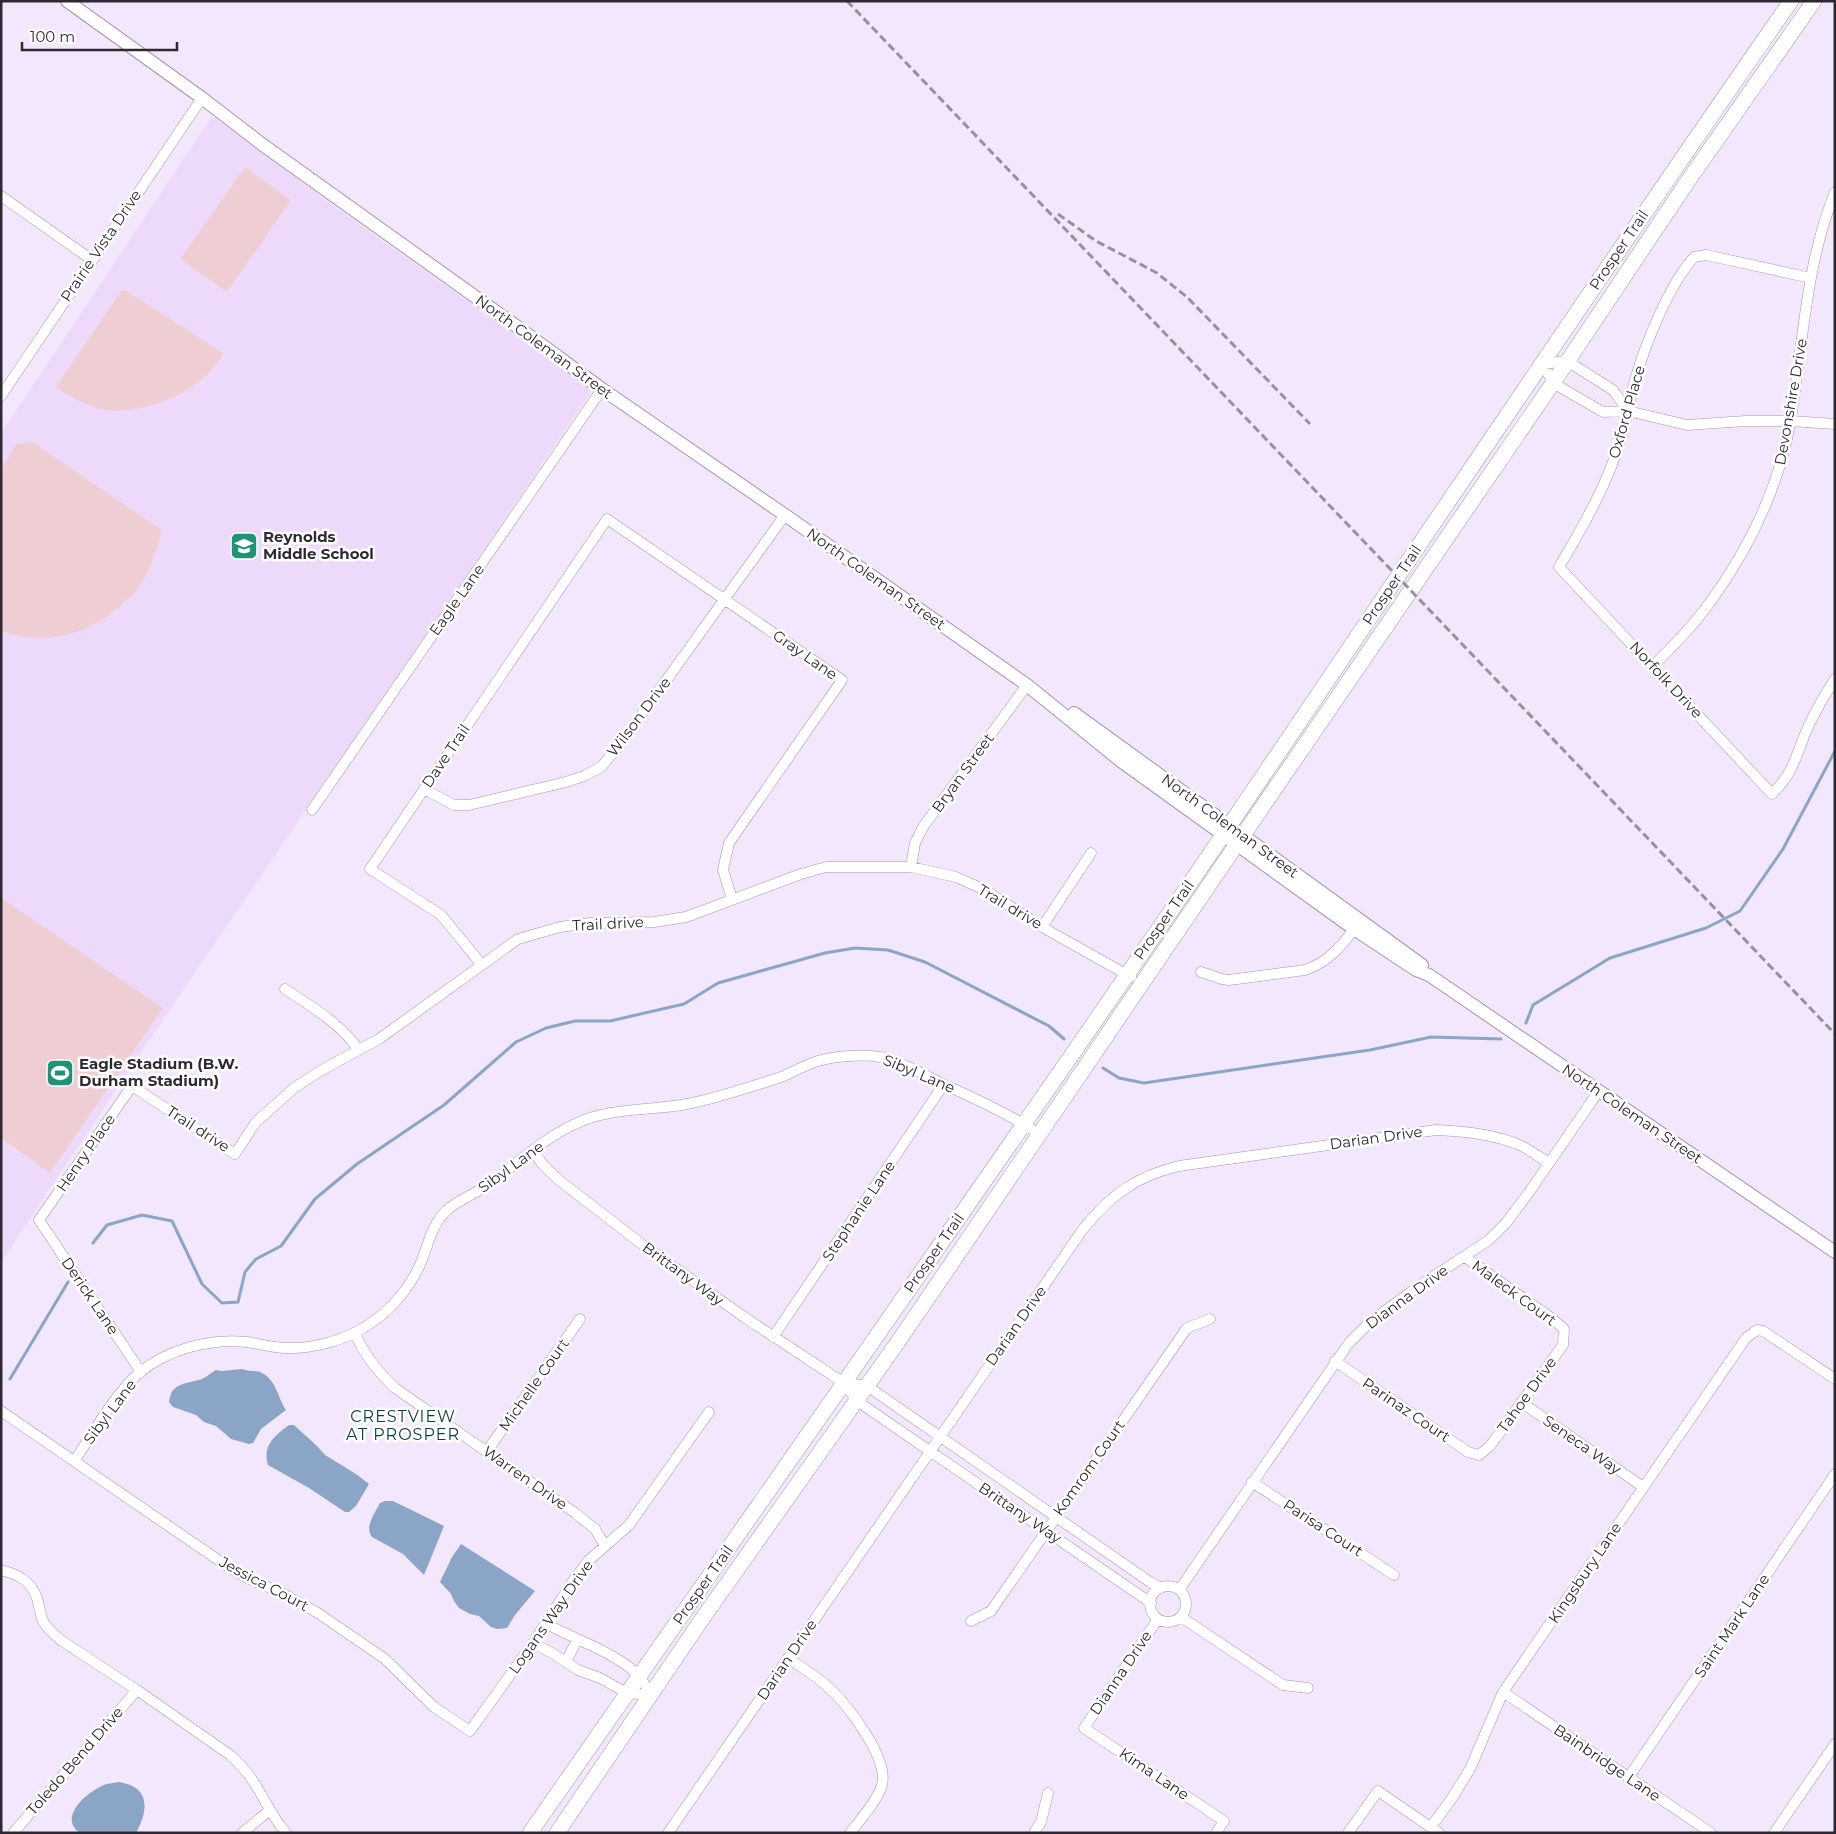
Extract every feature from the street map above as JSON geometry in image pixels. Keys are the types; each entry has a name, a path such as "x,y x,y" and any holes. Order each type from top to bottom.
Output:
{"main road":[{"name":"Prosper Trail","path":"530,1833 1024,1124 1544,364 1673,170 1791,1"},
{"name":"Prosper Trail","path":"557,1833 700,1622 857,1401 1568,361 1688,181 1814,1"},
{"path":"1673,170 1688,181"}],"street":[{"name":"North Coleman Street","path":"66,1 202,98 270,151 512,322 602,389 1026,685 1122,762 1226,830 1354,929 1416,970 1429,975 1835,1252"},
{"name":"Prairie Vista Drive","path":"1,396 202,98"},
{"name":"Devonshire Drive","path":"1653,666 1711,602 1741,555 1754,530 1777,475 1790,421 1811,278 1818,244 1835,192"},
{"path":"1,196 92,260"},
{"name":"Oxford Place","path":"1559,567 1598,498 1616,452 1642,359 1651,335 1672,290 1694,257 1706,255 1811,278"},
{"path":"1628,411 1613,390 1568,361 1544,364 1553,383 1603,412 1628,411 1687,425 1746,420 1835,424"},
{"name":"Eagle Lane","path":"312,810 602,389"},
{"name":"Wilson Drive","path":"424,789 454,805 469,805 566,782 584,776 601,767 619,746 785,515"},
{"name":"Gray Lane","path":"607,519 842,680 729,843 723,870 732,899"},
{"name":"Dave Trail","path":"482,965 440,915 370,869 607,519"},
{"name":"Norfolk Drive","path":"1559,567 1772,794 1791,772 1805,734 1835,679"},
{"name":"Bryan Street","path":"911,867 915,843 923,827 1026,685"},
{"name":"North Coleman Street","path":"1239,840 1400,948 1421,964 1429,975"},
{"path":"1042,927 1092,853"},
{"name":"Trail drive","path":"132,1086 235,1154 256,1122 294,1088 320,1071 379,1039 518,939 560,927 590,923 654,922 686,917 801,874 826,867 911,867 956,877 985,890 1042,927 1127,974 1142,985"},
{"path":"1201,972 1230,980 1305,970 1316,966 1330,957 1354,929"},
{"path":"285,989 337,1024 349,1035 359,1050"},
{"name":"Sibyl Lane","path":"75,1460 116,1399 140,1372 168,1356 197,1345 228,1340 280,1348 305,1347 332,1341 368,1326 391,1308 402,1295 417,1271 432,1232 445,1212 458,1202 489,1185 533,1151 575,1124 595,1117 616,1112 686,1104 724,1095 785,1075 818,1061 848,1056 879,1057 906,1066 944,1084 1040,1134"},
{"name":"Stephanie Lane","path":"773,1337 944,1084"},
{"name":"Henry Place","path":"39,1220 132,1086"},
{"name":"Dianna Drive","path":"1179,1590 1349,1343 1370,1322 1419,1286 1489,1240 1506,1223 1598,1092"},
{"name":"Darian Drive","path":"668,1833 938,1437 1083,1229 1111,1198 1141,1178 1179,1166 1436,1130 1477,1133 1498,1138 1521,1146 1549,1163"},
{"name":"Brittany Way","path":"533,1151 544,1166 560,1181 643,1245 773,1337 844,1383 857,1401 1151,1604"},
{"name":"Derick Lane","path":"39,1220 140,1372"},
{"name":"Maleck Court","path":"1465,1256 1564,1329"},
{"name":"Michelle Court","path":"487,1451 580,1319"},
{"name":"Komrom Court","path":"971,1620 991,1611 1187,1328 1210,1319"},
{"name":"Tahoe Drive","path":"1479,1455 1490,1446 1562,1345 1564,1329"},
{"name":"Kingsbury Lane","path":"1435,1830 1470,1769 1503,1692 1746,1338 1757,1330 1768,1333 1835,1379"},
{"name":"Warren Drive","path":"355,1333 360,1346 370,1361 395,1388 575,1513 595,1529 605,1546"},
{"name":"Parinaz Court","path":"1336,1361 1468,1452 1479,1455"},
{"name":"Brittany Way","path":"844,1383 867,1386 1055,1518 1161,1588"},
{"name":"Seneca Way","path":"1522,1402 1643,1487"},
{"name":"Jessica Court","path":"1,1411 227,1566 318,1613 385,1659 434,1707 470,1731"},
{"name":"Logans Way Drive","path":"470,1731 533,1643 573,1581 588,1561 629,1525 709,1412"},
{"name":"Saint Mark Lane","path":"1628,1778 1835,1474"},
{"name":"Parisa Court","path":"1252,1482 1394,1575"},
{"path":"1,1570 18,1575 26,1580 37,1597 43,1621 62,1641 96,1662 230,1755 243,1767 286,1833"},
{"path":"1173,1587 1179,1590 1186,1600 1181,1617 1170,1622 1158,1619 1154,1614 1151,1604 1152,1597 1161,1588 1173,1587"},
{"path":"1181,1617 1283,1685 1308,1688"},
{"name":"Dianna Drive","path":"1084,1728 1158,1619"},
{"path":"546,1623 619,1660 639,1676 651,1695"},
{"path":"566,1662 577,1640"},
{"path":"533,1643 578,1670 600,1678 627,1693 651,1695"},
{"path":"788,1658 827,1686 851,1712 871,1742 882,1770 882,1784 878,1794 850,1833"},
{"name":"Toledo Bend Drive","path":"13,1833 137,1690"},
{"name":"Bainbridge Lane","path":"1503,1692 1711,1833"},
{"name":"Kima Lane","path":"1084,1728 1224,1821 1216,1833"},
{"path":"1774,1833 1835,1744"},
{"path":"1348,1833 1378,1791 1435,1830"},
{"path":"1034,1833 1042,1822 1048,1794"},
{"path":"242,1833 270,1810"}],"shaded area":[{"name":"Reynolds Middle School","path":"212,116 356,222 590,388 589,395 164,1018 1,1262 1,433"},
{"path":"245,167 291,200 227,292 180,259"},
{"path":"121,291 127,291 224,354 209,373 196,384 170,399 155,404 125,410 110,410 80,402 56,387"},
{"path":"32,442 162,530 149,568 134,594 110,614 81,630 66,635 35,638 1,631 1,468 17,444"},
{"name":"Eagle Stadium (B.W. Durham Stadium)","path":"1,898 163,1008 50,1173 1,1138"}],"water":[{"path":"242,1369 260,1372 267,1376 274,1385 286,1410 261,1429 253,1443 249,1444 231,1439 216,1426 204,1422 196,1415 173,1407 169,1402 170,1396 179,1385 203,1378 216,1370"},
{"path":"289,1425 294,1425 325,1455 369,1484 356,1506 349,1512 345,1512 309,1488 268,1465 268,1447 274,1437"},
{"path":"393,1501 444,1526 424,1575 403,1554 372,1537 369,1529 370,1524 380,1503"},
{"path":"461,1544 535,1591 507,1628 497,1629 491,1627 479,1616 459,1608 451,1594 440,1582 452,1557"},
{"path":"119,1782 137,1789 144,1800 145,1808 136,1833 80,1833 74,1827 72,1819 78,1804 100,1787"}],"waterway":[{"path":"1526,1023 1533,1005 1610,958 1706,928 1740,911 1783,849 1835,751"},
{"path":"93,1243 107,1225 142,1215 172,1221 202,1284 222,1303 238,1302 245,1272 256,1259 281,1246 315,1199 357,1164 444,1105 516,1042 546,1028 575,1021 610,1021 684,1004 718,983 825,953 855,948 888,950 925,962 1049,1026 1064,1039"},
{"path":"1103,1068 1119,1078 1144,1083 1370,1050 1431,1037 1501,1039"},
{"path":"10,1379 68,1282"}],"railway":[{"path":"847,1 1835,1034"},
{"path":"1058,214 1096,241 1157,273 1187,297 1310,424"}],"place":[{"name":"Reynolds Middle School","path":"244,546"},
{"name":"Eagle Stadium (B.W. Durham Stadium)","path":"60,1073"}],"district":[{"name":"CRESTVIEW AT PROSPER","path":"403,1425"}]}
